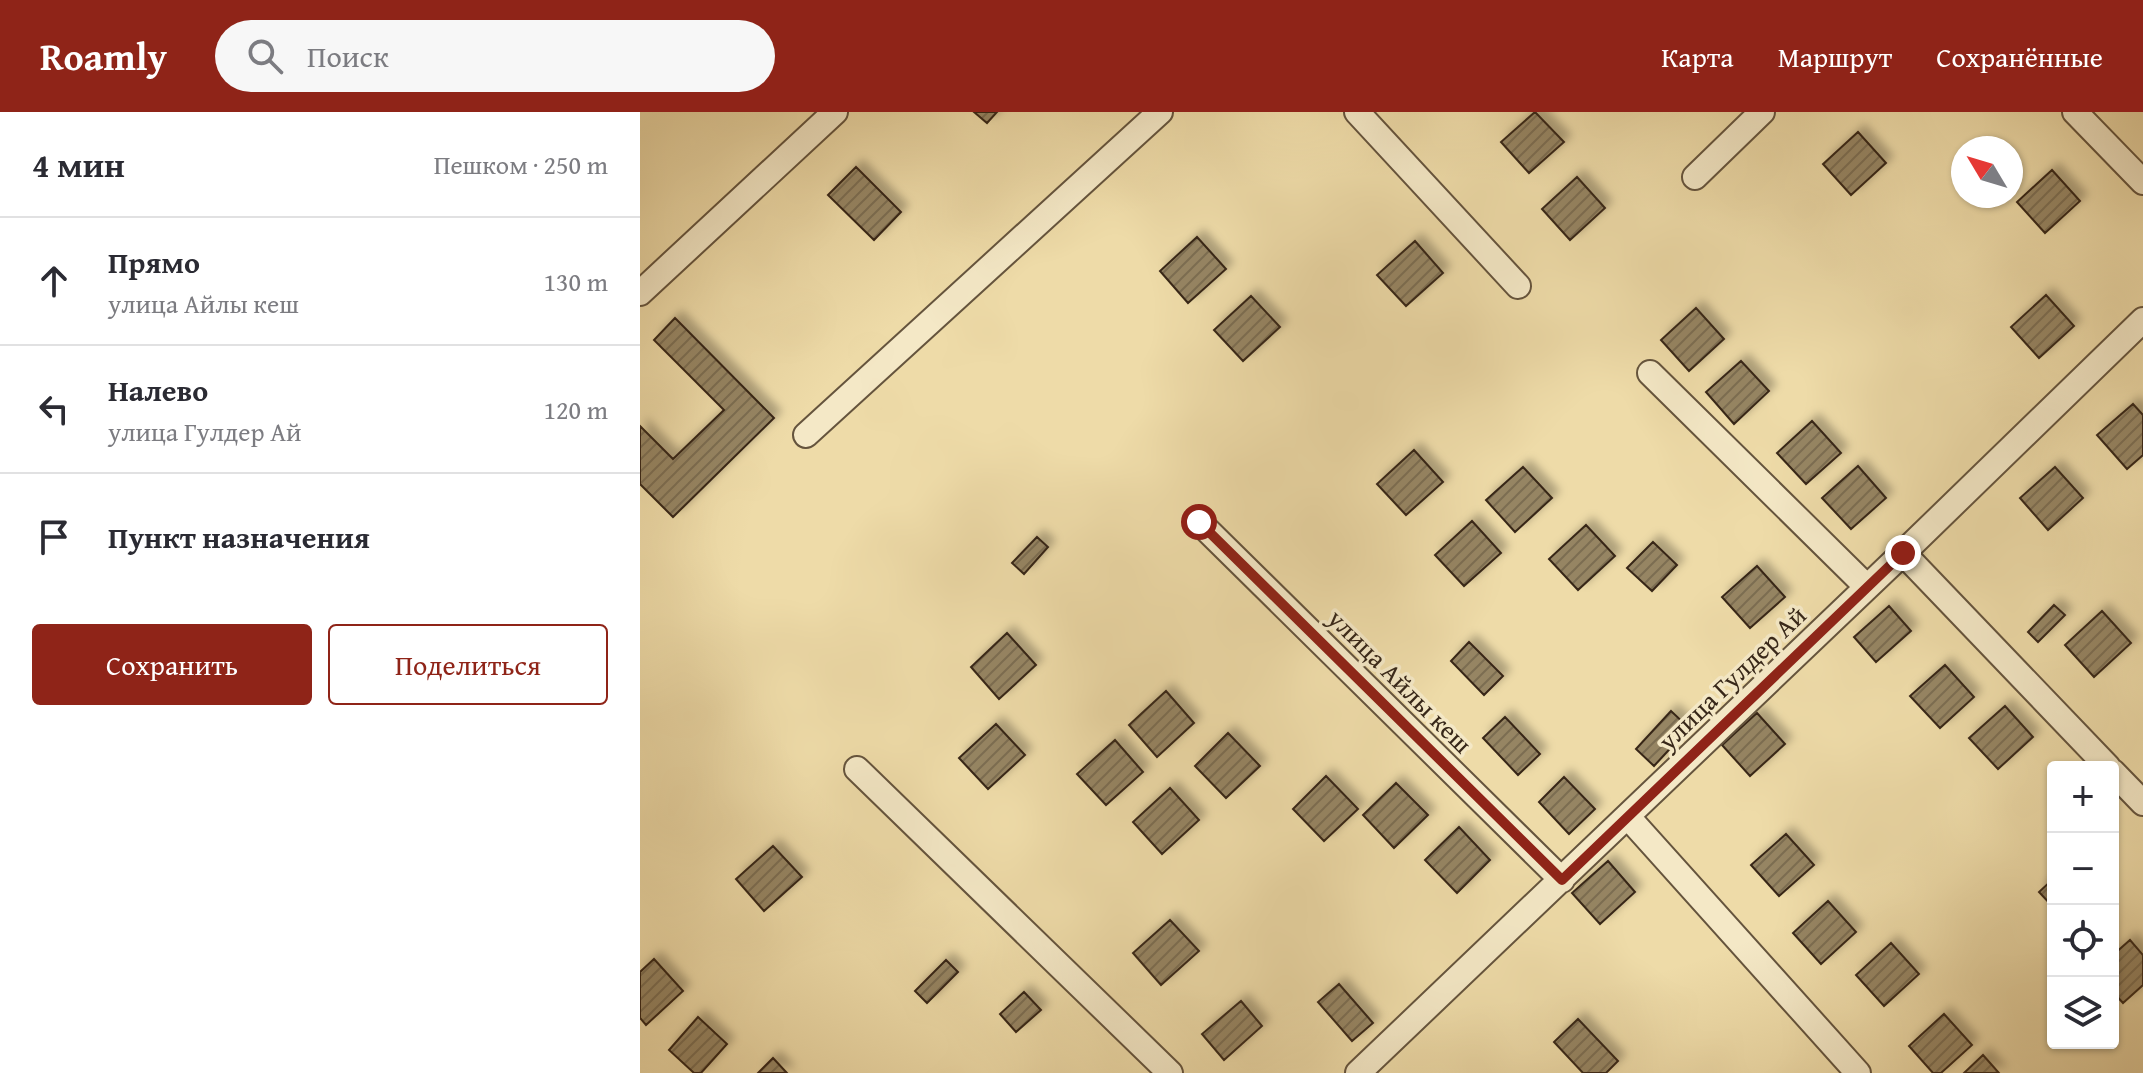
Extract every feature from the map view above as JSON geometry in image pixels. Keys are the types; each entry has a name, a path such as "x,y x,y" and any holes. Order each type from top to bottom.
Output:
{"street":[{"path":"640,293 835,112"},
{"path":"806,435 1160,112"},
{"path":"1357,112 1518,286"},
{"path":"1695,177 1762,112"},
{"path":"2075,112 2143,182"},
{"name":"улица Гулдер Ай","path":"1358,1073 2143,320"},
{"path":"1650,373 1867,587"},
{"name":"улица Айлы кеш","path":"1199,522 1562,880"},
{"path":"1903,553 2102,761"},
{"path":"857,769 1170,1073"},
{"path":"2119,778 2143,803"},
{"path":"1628,817 1858,1073"}],"building":[{"path":"974,112 997,112 987,123"},
{"path":"1535,112 1564,142 1529,173 1501,142"},
{"path":"1858,132 1886,163 1851,195 1823,164"},
{"path":"856,167 901,212 874,240 828,195"},
{"path":"2052,170 2080,201 2045,233 2022,208 2023,197"},
{"path":"1577,177 1605,208 1570,240 1542,209"},
{"path":"1197,237 1226,269 1188,303 1160,271"},
{"path":"1415,241 1443,273 1406,306 1377,275"},
{"path":"2046,295 2074,326 2039,358 2011,327"},
{"path":"1251,296 1280,327 1243,361 1214,330"},
{"path":"1696,308 1724,339 1689,371 1661,340"},
{"path":"675,318 774,418 673,517 640,484 640,426 673,459 724,410 654,340"},
{"path":"1741,361 1769,391 1734,424 1706,392"},
{"path":"2133,404 2143,415 2143,455 2127,469 2097,435"},
{"path":"1812,421 1841,453 1806,484 1777,453"},
{"path":"1414,450 1443,482 1406,515 1377,484"},
{"path":"1858,466 1886,498 1851,529 1822,498"},
{"path":"1523,467 1552,498 1515,532 1486,500"},
{"path":"2055,467 2083,498 2048,530 2020,498"},
{"path":"1472,521 1501,553 1464,586 1435,555"},
{"path":"1586,525 1615,556 1578,590 1549,559"},
{"path":"1037,537 1048,547 1024,574 1012,563"},
{"path":"1653,542 1677,565 1652,591 1627,568"},
{"path":"1757,566 1785,597 1750,628 1722,597"},
{"path":"2054,605 2065,615 2038,642 2028,632"},
{"path":"1889,606 1911,631 1876,662 1854,637"},
{"path":"2102,611 2131,643 2094,677 2065,645"},
{"path":"1007,633 1036,665 999,699 971,667"},
{"path":"1469,642 1503,676 1484,695 1451,661"},
{"path":"1945,665 1974,697 1940,728 1910,696"},
{"path":"1166,691 1194,723 1157,757 1129,725"},
{"path":"2005,706 2033,737 1998,769 1969,738"},
{"path":"1671,711 1689,728 1654,766 1636,749"},
{"path":"1757,713 1785,744 1750,776 1722,745"},
{"path":"1505,717 1540,754 1518,775 1483,738"},
{"path":"996,724 1025,755 988,789 959,758"},
{"path":"1228,733 1260,766 1226,798 1195,766"},
{"path":"1115,740 1143,772 1106,805 1077,774"},
{"path":"1326,776 1358,809 1324,841 1293,809"},
{"path":"1564,777 1595,809 1569,834 1539,802"},
{"path":"1396,783 1428,815 1394,848 1363,815"},
{"path":"1170,788 1199,820 1162,854 1133,822"},
{"path":"1459,827 1490,860 1457,893 1425,860"},
{"path":"1786,834 1814,865 1779,896 1751,865"},
{"path":"773,846 802,877 764,911 736,879"},
{"path":"1608,861 1635,892 1600,924 1572,893"},
{"path":"2047,885 2047,901 2039,892"},
{"path":"1828,901 1856,932 1821,964 1793,933"},
{"path":"1170,920 1199,951 1161,985 1133,953"},
{"path":"2130,940 2143,955 2143,985 2123,1003 2119,999 2119,950"},
{"path":"1891,943 1919,974 1884,1006 1856,975"},
{"path":"654,959 683,991 646,1025 640,1018 640,972"},
{"path":"946,960 958,972 927,1003 915,991"},
{"path":"1339,984 1373,1023 1352,1041 1318,1002"},
{"path":"1024,992 1041,1010 1016,1032 1000,1014"},
{"path":"1241,1001 1262,1026 1224,1060 1202,1034"},
{"path":"1944,1014 1972,1045 1941,1073 1933,1073 1909,1046"},
{"path":"698,1017 727,1044 701,1073 694,1073 669,1050"},
{"path":"1578,1019 1618,1061 1606,1073 1583,1073 1554,1042"},
{"path":"1983,1055 1999,1073 1964,1073"},
{"path":"773,1058 787,1073 758,1073"}],"route":[{"path":"1199,522 1562,880 1903,553"}]}
